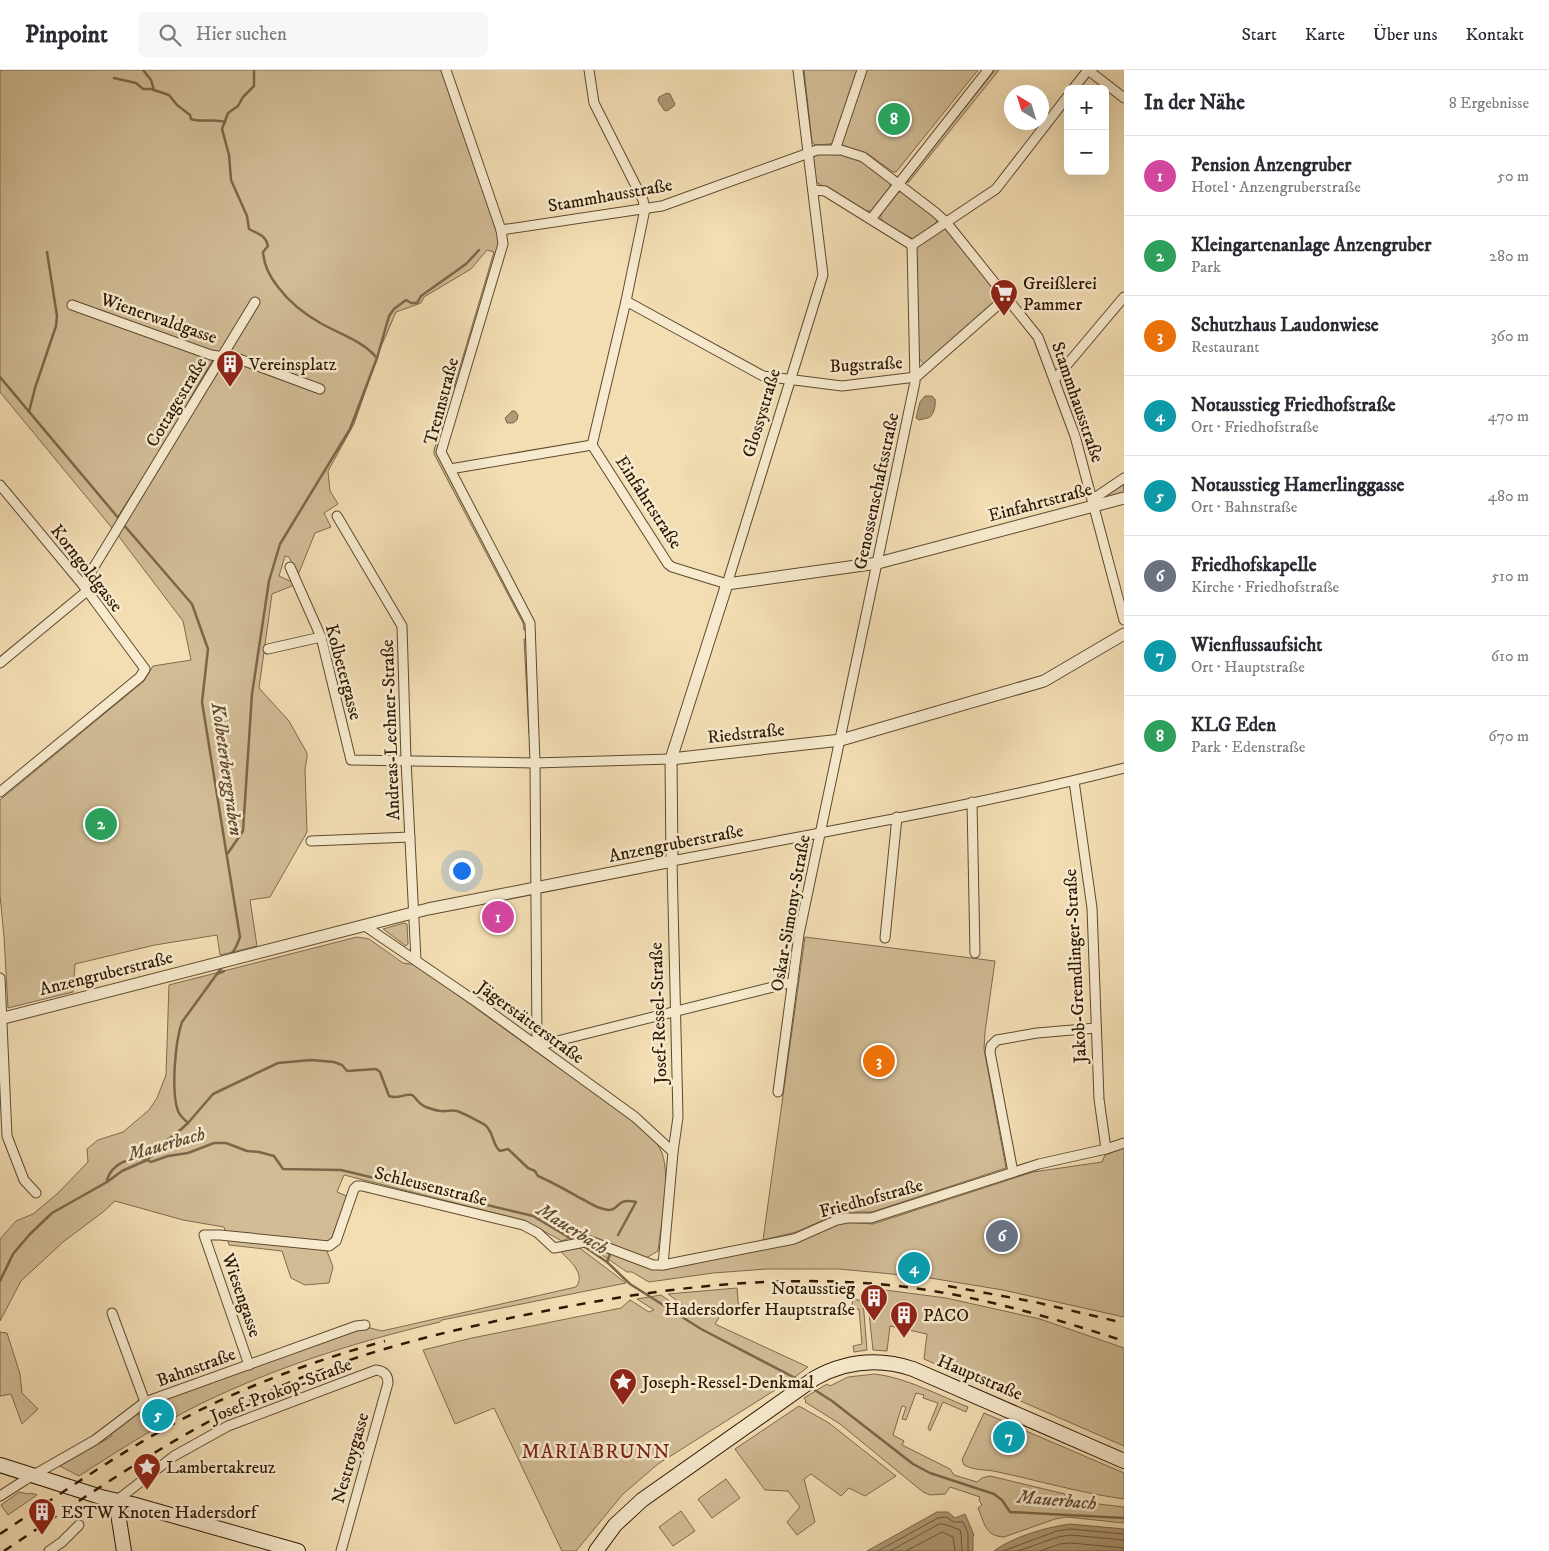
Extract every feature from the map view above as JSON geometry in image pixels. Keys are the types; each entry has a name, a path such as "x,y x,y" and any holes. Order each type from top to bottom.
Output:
{"main road":[{"name":"Hauptstraße","path":"596,1551 615,1525 642,1500 815,1378 834,1369 853,1364 882,1362 904,1366 1124,1461"},
{"path":"0,1465 32,1476 298,1551"},
{"path":"116,1500 124,1551"}],"street":[{"name":"Trennstraße","path":"446,70 501,230 503,244 441,452 530,623 535,763 537,1046"},
{"path":"589,70 594,103 643,200 645,209"},
{"name":"Glossystraße","path":"671,759 823,275 798,70"},
{"path":"835,150 862,70"},
{"path":"871,220 988,70"},
{"path":"1076,85 1088,70 1124,98"},
{"path":"813,190 825,191 912,245 996,189 1064,101"},
{"name":"Stammhausstraße","path":"501,230 670,204 807,152 835,150 863,157 899,183 946,222 1038,337 1075,436 1124,620"},
{"name":"Einfahrtstraße","path":"645,209 626,301 592,445 668,564 672,567 727,584 878,563 1094,503 1124,498"},
{"name":"Genossenschaftsstraße","path":"841,740 916,377 912,245"},
{"path":"1055,379 1124,296"},
{"name":"Bugstraße","path":"626,301 762,376 842,386 916,377 1007,297"},
{"name":"Cottagestraße","path":"84,588 118,527 255,302"},
{"name":"Wienerwaldgasse","path":"72,305 211,355 239,359 320,389"},
{"path":"450,469 592,445"},
{"path":"1094,503 1124,478"},
{"name":"Korngoldgasse","path":"0,792 144,672 145,669 84,588 2,491"},
{"name":"Andreas-Lechner-Straße","path":"337,516 402,626 406,760 416,960"},
{"name":"Kolbetergasse","path":"290,567 321,637 351,760"},
{"path":"0,663 84,588"},
{"name":"Riedstraße","path":"351,760 535,763 671,759 841,740 1044,680 1124,634"},
{"path":"268,649 321,637"},
{"name":"Oskar-Simony-Straße","path":"778,1092 799,934 841,740"},
{"name":"Josef-Ressel-Straße","path":"658,1265 678,1117 671,759"},
{"name":"Anzengruberstraße","path":"1,1018 414,913 897,818 1074,781 1124,768"},
{"name":"Jakob-Gremdlinger-Straße","path":"1074,781 1092,908 1099,1100 1106,1149"},
{"path":"972,802 975,953"},
{"path":"885,938 897,818"},
{"path":"311,841 410,837"},
{"name":"Jägerstätterstraße","path":"365,926 537,1046 635,1118 673,1152"},
{"path":"0,978 4,1136 24,1180 36,1193"},
{"path":"537,1046 792,982"},
{"path":"1013,1172 990,1052 991,1046 998,1040 1037,1033 1096,1028"},
{"name":"Friedhofstraße","path":"658,1265 794,1239 837,1220 871,1218 1039,1164 1106,1149 1124,1143"},
{"name":"Schleusenstraße","path":"204,1235 329,1246 336,1240 354,1189 359,1186 523,1225 538,1233 554,1248 582,1241 594,1242 658,1265"},
{"name":"Wiesengasse","path":"204,1235 249,1365"},
{"path":"112,1313 145,1402"},
{"name":"Bahnstraße","path":"0,1496 95,1440 145,1402 356,1326 365,1325"},
{"name":"Josef-Prokop-Straße","path":"116,1500 174,1456 228,1426 376,1370 386,1374"},
{"name":"Nestroygasse","path":"341,1551 388,1383 386,1374"},
{"path":"49,1551 62,1542 79,1525"}],"shaded area":[{"path":"0,70 442,70 500,242 456,388 454,387 494,252 487,250 471,269 424,297 421,303 396,312 380,349 354,424 328,471 330,491 338,504 324,513 331,527 315,533 298,575 289,557 285,556 279,576 292,582 294,585 272,594 259,688 289,721 307,753 305,769 307,832 270,897 250,900 257,946 220,955 217,935 155,945 75,964 73,992 8,1008 0,895 0,800 144,681 153,666 191,660 183,621 117,534 0,392"},
{"path":"804,70 858,70 833,143 815,145 812,142"},
{"path":"866,70 978,70 896,172 893,172 868,154 843,146 842,143"},
{"path":"995,70 999,70 908,183 908,178"},
{"path":"821,153 856,159 875,170 890,182 890,187 872,211 865,211 816,182 813,157"},
{"path":"901,191 937,219 936,223 913,239 884,223 881,219 881,215 888,203"},
{"path":"943,229 949,230 1001,296 1000,300 924,364 918,357 916,248"},
{"path":"445,416 447,419 437,450 526,622 525,630 434,454"},
{"path":"1123,482 1124,493 1104,497 1104,495"},
{"path":"524,639 527,640 529,734"},
{"path":"404,923 407,924 408,944 406,946 383,929"},
{"path":"357,937 369,939 403,963 416,965 628,1115 655,1141 662,1153 666,1176 658,1251 646,1258 576,1232 562,1241 523,1220 344,1175 337,1192 347,1196 327,1251 333,1267 329,1283 305,1285 291,1278 282,1251 229,1245 224,1227 183,1220 115,1201 63,1242 21,1281 0,1321 0,1239 16,1221 33,1214 57,1194 88,1162 87,1149 98,1140 123,1132 149,1110 157,1098 166,1075 169,985"},
{"path":"805,937 995,961 984,1049 1006,1168 872,1212 842,1212 796,1232 763,1240"},
{"path":"1124,1148 1124,1317 1003,1290 924,1277 839,1269 767,1269 713,1273 649,1282 632,1272 627,1272 586,1244 593,1244 658,1269 795,1243 843,1222 873,1224 1033,1172 1102,1162 1105,1155"},
{"path":"577,1246 626,1283 442,1320 327,1353 271,1373 217,1396 147,1433 79,1476 60,1466 112,1436 111,1433 138,1413 144,1423 168,1411 163,1400 366,1327 382,1331 576,1287 579,1277 576,1268 561,1252 562,1249"},
{"path":"737,1288 739,1312 723,1311 715,1324 808,1367 791,1380 658,1464 623,1494 576,1551 562,1551 494,1408 455,1424 423,1350 472,1338 621,1308 630,1300 649,1312 654,1310 637,1299 661,1295 680,1308 684,1308 684,1306 668,1294"},
{"path":"885,1290 946,1298 1040,1319 1124,1348 1124,1446 924,1359 927,1334 890,1326 887,1351 873,1350 867,1294 885,1296"},
{"path":"853,1299 863,1301 867,1350 854,1352 853,1346 862,1344 859,1309 854,1309 852,1306"},
{"path":"0,1332 7,1333 20,1374 22,1393 38,1409 22,1424 11,1394 0,1396"},
{"path":"875,1374 911,1383 968,1407 966,1412 943,1402 930,1431 928,1428 938,1403 923,1398 924,1395 916,1393 906,1420 902,1419 906,1407 902,1406 893,1435 904,1441 902,1445 950,1469 954,1475 977,1482 982,1478 990,1476 1065,1494 1064,1500 1124,1507 1124,1523 1067,1517 1055,1519 1004,1537 989,1532 978,1508 982,1505 979,1500 980,1497 950,1487 945,1494 930,1495 923,1492 840,1424 805,1402 804,1398 827,1384 830,1386 848,1377"},
{"path":"799,1406 829,1423 896,1476 865,1496 849,1488 841,1496 811,1474 804,1479 815,1522 797,1535 787,1522 800,1507 788,1491 765,1490 735,1449"},
{"path":"984,1413 1124,1473 1124,1499 964,1465 962,1460"},
{"path":"726,1479 740,1498 712,1518 698,1499"},
{"path":"19,1492 37,1495 8,1515 1,1505"},
{"path":"681,1511 695,1531 673,1546 659,1527"}],"water":[{"path":"667,93 670,94 675,104 667,111 664,110 658,101 659,97"},
{"path":"925,396 932,396 935,399 934,410 930,417 919,420 916,418 920,402"},
{"path":"512,411 515,411 518,415 517,420 513,423 507,423 505,418"},
{"path":"937,1512 948,1512 955,1518 965,1514 974,1535 973,1551 867,1551"},
{"path":"1070,1524 1124,1529 1124,1551 994,1551 1010,1541 1030,1533"}],"waterway":[{"path":"143,70 151,80 154,90"},
{"path":"254,70 254,86 243,97 238,106 228,113 222,129 229,155 231,180 247,216 249,229 265,239 268,246 263,252 266,266 272,279 287,298 309,316 358,342 377,358"},
{"path":"114,78 136,83 143,89 151,89 169,95 177,105 190,115 191,119 225,122"},
{"path":"228,853 243,831 252,694 269,581 280,544 350,429 377,358 389,316 394,309 406,300 411,303 417,303 421,296 466,264 479,250"},
{"path":"29,412 56,326 57,316 47,252"},
{"path":"182,414 213,361"},
{"name":"Kolbeterberggraben","path":"0,377 120,520"},
{"path":"118,518 135,491"},
{"name":"Kolbeterberggraben","path":"123,524 192,604 208,649 202,702 240,937 231,955"},
{"name":"Kolbeterberggraben","path":"188,1123 181,1116 176,1103 175,1067 177,1042 182,1022 222,967"},
{"name":"Kolbeterberggraben","path":"217,974 224,971"},
{"path":"107,1180 113,1169 123,1162 135,1159 147,1160 156,1152 160,1145 188,1123 213,1094 278,1063 311,1060 334,1062 342,1065 347,1071 376,1069 380,1072 389,1096 412,1095 426,1107 440,1111 457,1111 475,1119 488,1128 500,1151 508,1149 528,1168 535,1171 538,1176 596,1207 612,1210 624,1201 636,1202 618,1235"},
{"name":"Mauerbach","path":"0,1281 13,1254 52,1213 107,1182 122,1171 147,1160 151,1162 168,1156 188,1153 214,1143 226,1143 247,1151 274,1156 283,1169 341,1170 533,1216 575,1241"},
{"name":"Mauerbach","path":"582,1245 607,1262 630,1284 701,1329 801,1381"},
{"path":"607,1262 611,1251"},
{"name":"Mauerbach","path":"810,1387 832,1401 913,1464 930,1473 994,1494 1002,1500 1010,1512 1124,1518"}],"railway":[{"path":"4,1551 157,1451 220,1415 285,1384 384,1349 418,1340 486,1323 614,1298 661,1291 756,1282 850,1282 898,1286 984,1301 1041,1315 1124,1341"},
{"path":"948,1286 1035,1302 1124,1323"},
{"path":"0,1534 85,1477 198,1411 277,1376 330,1357 385,1341"}],"place":[{"name":"KLG Eden","path":"894,119"},
{"name":"Greißlerei Pammer","path":"1004,317"},
{"name":"Vereinsplatz","path":"230,388"},
{"name":"Kleingartenanlage Anzengruber","path":"101,824"},
{"name":"Pension Anzengruber","path":"498,917"},
{"name":"Schutzhaus Laudonwiese","path":"879,1061"},
{"name":"Friedhofskapelle","path":"1002,1236"},
{"name":"Notausstieg Friedhofstraße","path":"914,1268"},
{"name":"Notausstieg Hadersdorfer Hauptstraße","path":"874,1322"},
{"name":"PACO","path":"904,1339"},
{"name":"Joseph-Ressel-Denkmal","path":"623,1406"},
{"name":"Notausstieg Hamerlinggasse","path":"158,1415"},
{"name":"Wienflussaufsicht","path":"1009,1437"},
{"name":"Lambertakreuz","path":"147,1491"},
{"name":"ESTW Knoten Hadersdorf","path":"42,1536"}],"district":[{"name":"MARIABRUNN","path":"596,1451"}]}
